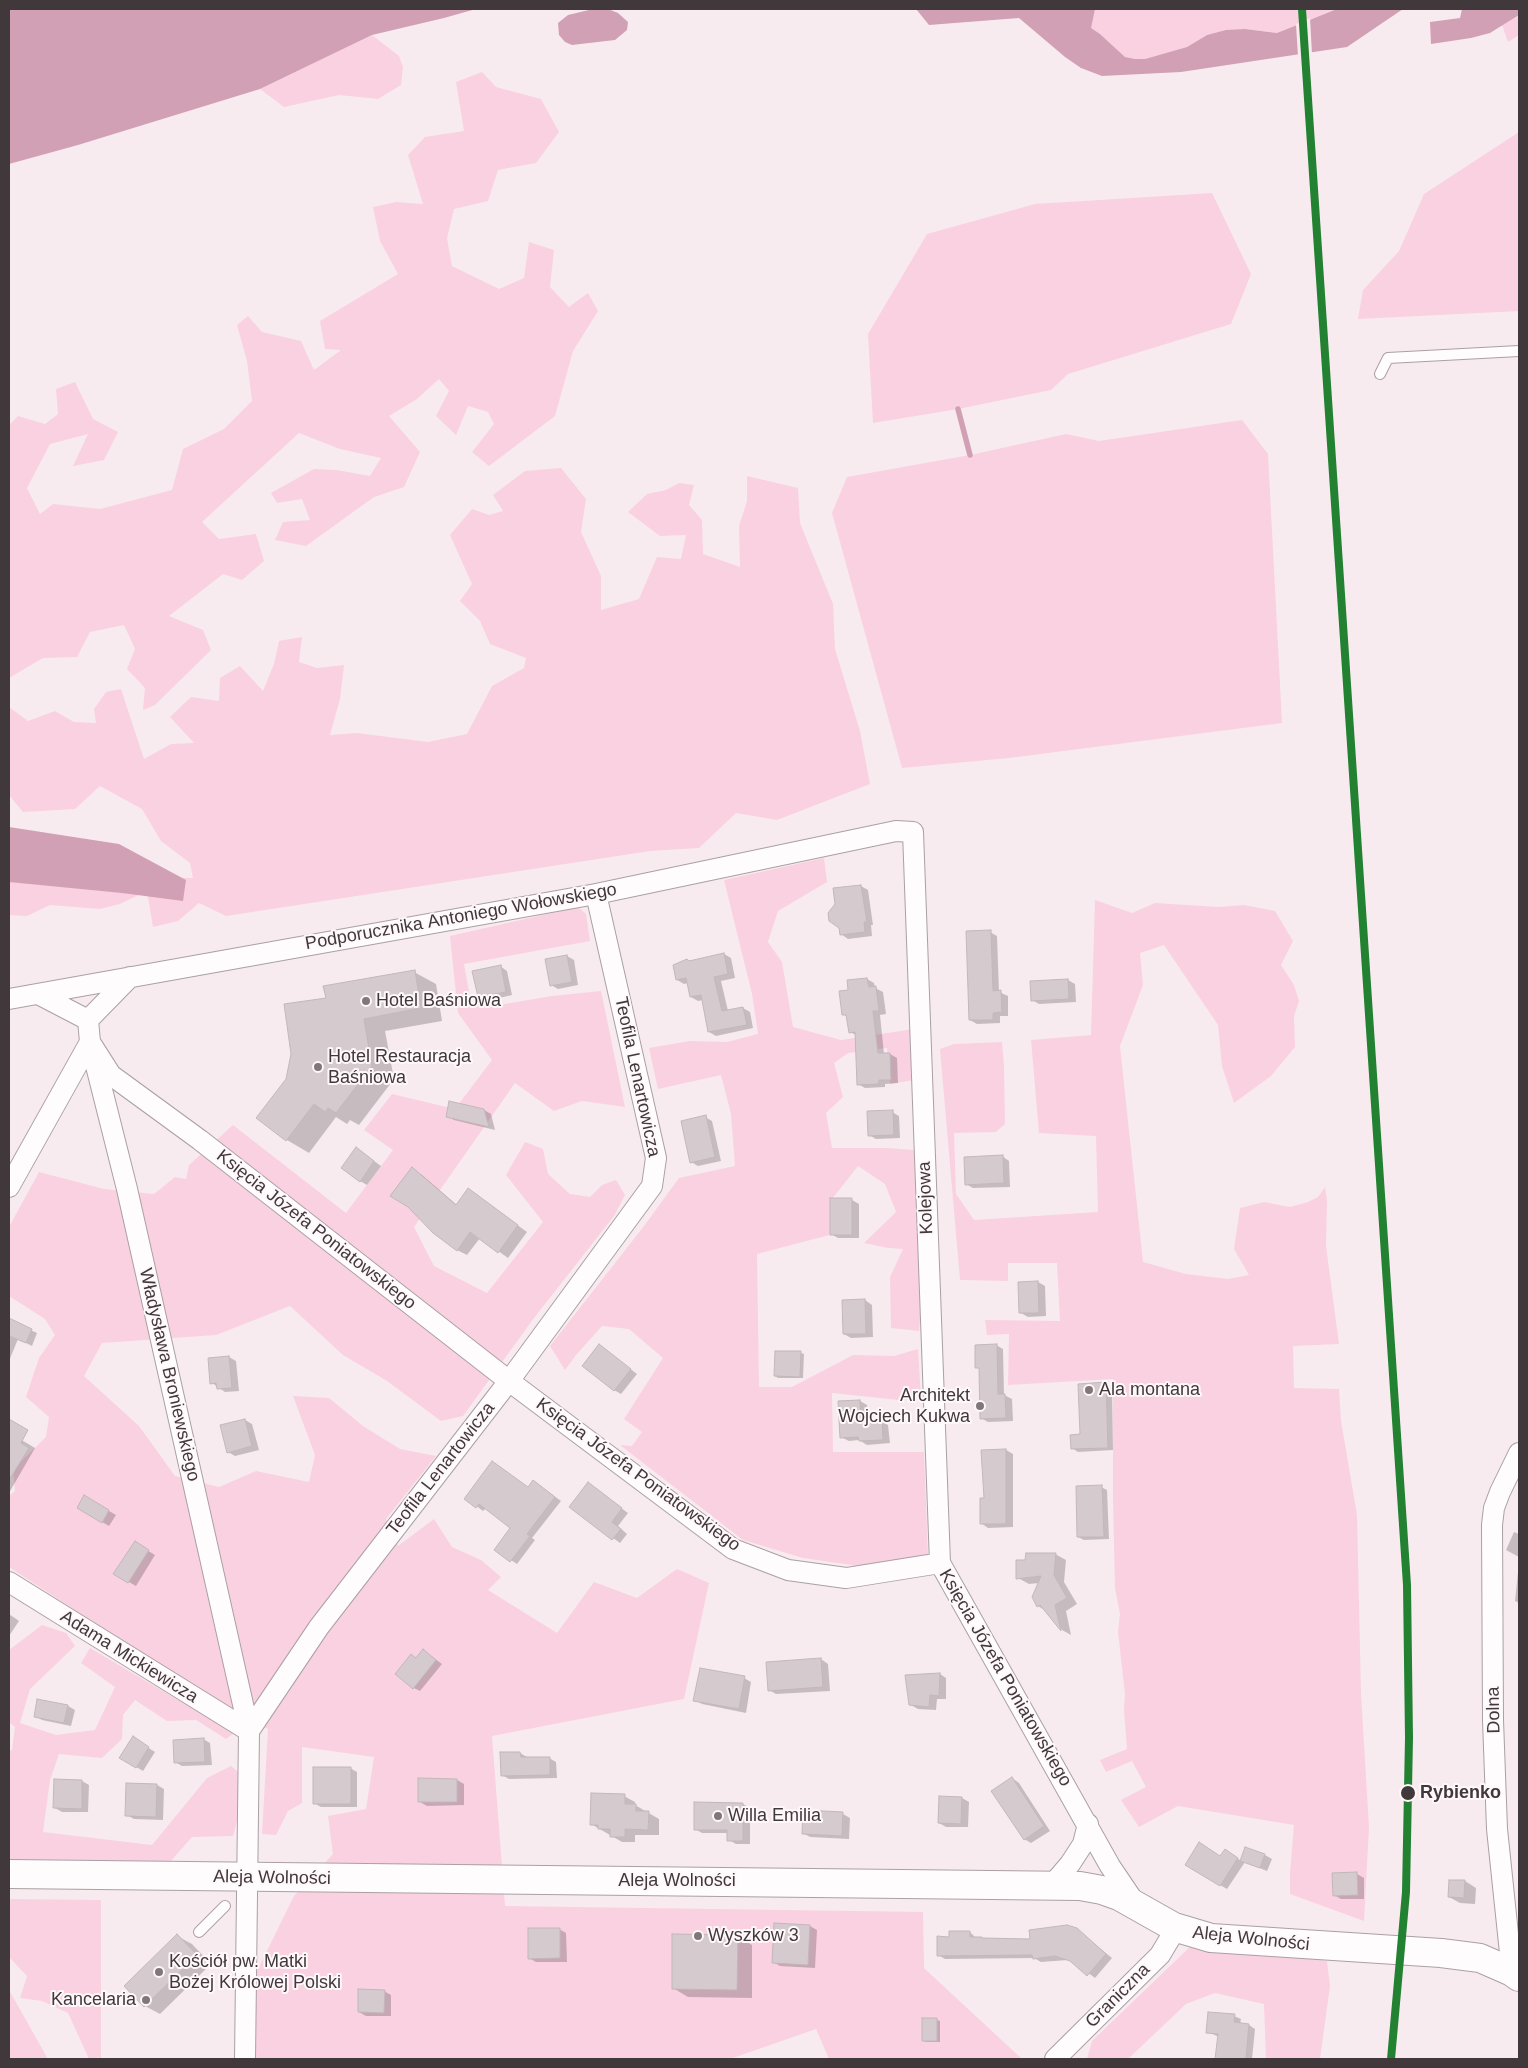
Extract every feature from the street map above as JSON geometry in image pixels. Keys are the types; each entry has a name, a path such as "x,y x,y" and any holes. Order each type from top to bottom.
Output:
{"street":[{"name":"Podporucznika Antoniego Wołowskiego","path":"9,999 596,894 896,831 912,832"},
{"name":"Kolejowa","path":"912,832 940,1563"},
{"name":"Teofila Lenartowicza","path":"249,1731 319,1626 509,1381 652,1186 656,1158 596,894"},
{"path":"38,994 88,1020 130,977"},
{"name":"Władysława Broniewskiego","path":"88,1020 90,1042 130,1199 249,1731"},
{"name":"Księcia Józefa Poniatowskiego","path":"90,1042 111,1075 200,1140 509,1381 733,1549 788,1570 846,1578 940,1563 1118,1880 1139,1907"},
{"path":"9,1187 90,1042"},
{"name":"Dolna","path":"1516,1974 1498,1829 1493,1720 1492,1525 1494,1508 1500,1492 1519,1453"},
{"name":"Adama Mickiewicza","path":"9,1582 249,1731"},
{"path":"245,2059 249,1731"},
{"path":"1052,1885 1070,1864 1083,1844 1088,1824"},
{"name":"Aleja Wolności","path":"9,1874 1080,1886 1102,1890 1139,1907 1174,1927 1211,1938 1441,1953 1480,1958 1516,1974"},
{"name":"Graniczna","path":"1055,2059 1160,1954 1172,1935 1174,1927"}],"lane":[{"path":"1380,374 1388,358 1519,351"},
{"path":"199,1932 225,1906"}],"shaded area":[{"path":"9,9 476,9 372,35 260,89 78,145 9,164"},
{"path":"593,9 608,9 618,13 628,22 627,30 615,40 572,45 565,42 559,35 558,23 568,15"},
{"path":"916,9 1095,9 1091,28 1125,57 1145,59 1187,47 1207,35 1226,30 1245,29 1277,33 1337,9 1403,9 1347,47 1181,72 1102,76 1081,68 1065,57 1019,18 929,25"},
{"path":"1095,9 1337,9 1277,33 1245,29 1207,35 1187,47 1145,59 1135,59 1125,57 1100,34 1090,28"},
{"path":"1462,9 1519,9 1519,15 1490,33 1431,44 1430,22 1460,18"},
{"path":"1519,15 1519,35 1508,42 1502,25"},
{"path":"372,35 399,56 403,67 401,85 378,99 339,95 284,107 260,89"},
{"path":"482,72 496,87 541,99 559,132 536,163 498,170 488,201 454,209 447,238 452,266 499,289 524,278 529,242 554,250 550,287 569,307 588,293 598,311 573,351 555,416 489,466 472,452 494,424 488,412 468,406 456,435 436,416 449,391 439,379 417,399 389,416 420,452 404,487 374,497 306,546 275,540 283,522 310,520 302,499 277,503 271,493 314,469 336,470 370,476 381,458 340,449 299,433 202,522 219,539 256,534 264,561 242,580 223,574 169,616 203,630 211,650 155,705 143,710 145,688 127,669 135,649 124,625 90,632 77,657 43,658 9,678 9,425 18,416 45,424 58,414 56,389 75,382 93,419 118,432 104,460 73,466 88,434 50,444 27,488 40,514 53,504 100,509 172,490 183,449 224,429 252,401 247,361 237,325 248,316 262,332 301,341 314,370 341,350 325,349 320,321 398,274 380,241 373,207 396,202 423,204 408,155 425,137 464,131 456,82"},
{"path":"1519,132 1519,311 1358,319 1363,290 1399,251 1424,194"},
{"path":"1212,193 1251,274 1231,324 1068,374 1051,390 958,409 873,423 868,334 927,234 1035,204"},
{"path":"1242,420 1268,454 1282,723 1009,758 902,768 832,513 847,477 970,455 1066,434 1099,441"},
{"path":"561,468 586,499 581,532 601,576 601,610 639,599 657,557 681,559 686,535 660,536 628,512 647,494 666,490 679,483 694,485 689,505 702,520 703,554 740,567 739,526 747,501 747,476 798,488 800,523 833,604 835,649 860,731 870,784 777,820 736,813 699,848 650,851 226,916 199,903 178,921 153,927 147,891 120,904 100,909 50,905 27,916 9,915 9,869 124,879 193,878 190,863 161,841 142,809 100,786 75,809 23,812 9,795 9,707 28,721 55,711 74,722 96,723 94,709 106,692 121,689 144,759 171,744 194,743 170,717 191,697 219,701 220,678 240,666 263,691 274,664 279,641 302,637 299,662 317,668 344,665 340,699 330,735 357,733 428,742 467,734 492,686 524,668 526,658 490,644 480,621 460,601 472,584 450,535 472,509 489,515 503,511 493,495 525,471"},
{"path":"9,827 119,844 186,880 183,901 9,882"},
{"path":"824,858 827,882 778,911 768,942 782,962 793,1027 841,1040 914,1029 914,1080 890,1084 887,1048 848,1053 834,1063 843,1097 826,1113 832,1148 914,1150 921,1308 919,1331 891,1328 890,1277 903,1249 864,1243 896,1212 885,1184 858,1166 832,1199 837,1233 757,1254 759,1387 792,1387 853,1355 894,1356 918,1349 921,1399 899,1400 832,1393 833,1452 924,1452 928,1557 865,1567 803,1558 743,1540 620,1445 632,1446 642,1432 624,1419 663,1358 629,1329 602,1326 565,1370 550,1346 679,1178 735,1166 731,1114 721,1075 658,1089 649,1048 690,1041 727,1042 758,1034 752,994 724,880"},
{"path":"1095,900 1132,913 1155,903 1219,907 1244,905 1275,911 1293,941 1281,965 1294,985 1299,1001 1294,1016 1295,1047 1271,1076 1234,1103 1222,1066 1218,1025 1164,945 1140,953 1143,985 1120,1046 1143,1262 1186,1274 1228,1279 1249,1275 1234,1249 1240,1208 1264,1202 1290,1207 1318,1197 1325,1187 1327,1200 1326,1246 1339,1344 1293,1346 1294,1388 1339,1389 1341,1421 1357,1515 1361,1694 1369,1827 1364,1921 1290,1894 1294,1825 1178,1806 1139,1827 1121,1800 1146,1787 1132,1761 1106,1772 1100,1760 1127,1749 1124,1710 1125,1694 1118,1632 1120,1614 1115,1588 1113,1379 1008,1385 1009,1334 987,1335 985,1320 1060,1321 1057,1263 1008,1263 1008,1281 960,1280 940,1049 954,1044 1002,1042 1005,1124 996,1132 954,1133 956,1194 974,1220 1098,1212 1096,1136 1039,1133 1031,1040 1091,1035"},
{"path":"578,907 586,914 590,941 464,964 471,1003 493,1006 552,996 601,991 625,1107 582,1101 554,1111 515,1083 414,1227 434,1266 487,1293 543,1222 506,1175 525,1142 543,1149 548,1174 570,1194 590,1197 602,1185 616,1180 625,1195 614,1216 534,1318 463,1416 441,1421 387,1381 343,1355 290,1306 216,1335 102,1343 84,1376 139,1426 175,1476 219,1487 256,1471 309,1482 315,1455 293,1396 329,1398 363,1426 400,1449 436,1456 386,1519 398,1546 434,1519 452,1547 481,1560 501,1577 488,1590 557,1633 594,1582 637,1598 677,1569 709,1583 684,1699 492,1736 505,1906 923,1912 924,1968 1022,2059 829,2059 816,2029 730,2059 251,2059 255,1975 294,1896 333,1854 328,1816 366,1809 374,1757 302,1747 302,1803 288,1811 276,1835 262,1834 268,1729 214,1701 9,1567 9,1496 15,1491 13,1469 46,1437 49,1417 26,1397 39,1358 55,1335 45,1319 9,1296 9,1227 39,1172 104,1189 154,1194 175,1177 186,1179 189,1165 233,1125 346,1213 393,1150 364,1130 392,1094 455,1109 492,1060 458,1013 450,936"},
{"path":"42,1625 66,1633 75,1646 30,1689 20,1723 56,1735 95,1730 115,1687 81,1663 90,1648 234,1733 226,1739 196,1720 167,1721 135,1700 123,1715 122,1739 102,1758 59,1754 50,1780 43,1832 152,1845 207,1778 231,1766 241,1774 240,1810 233,1836 192,1837 169,1863 9,1860 9,1751 12,1750 15,1727 9,1722 9,1650"},
{"path":"9,1899 101,1900 101,2059 89,2059 68,2013 42,2001 20,1998 27,1976 9,1957"},
{"path":"1196,1941 1327,1961 1330,1986 1320,2059 1266,2059 1264,2004 1215,1993 1186,2004 1128,2059 1087,2059 1092,2041"},
{"path":"9,1990 48,2059 9,2059"}],"pier":[{"path":"1310,18 1312,54 1298,56 1296,24"}],"building":[{"path":"861,885 867,922 864,922 865,932 840,935 839,928 829,921 828,913 835,904 833,888"},
{"path":"991,930 993,991 1001,990 1002,1012 993,1013 993,1020 969,1020 966,931"},
{"path":"724,953 728,974 714,977 722,1011 743,1007 747,1025 708,1032 701,995 690,997 686,978 676,980 673,965 687,959 689,961"},
{"path":"567,955 572,982 550,986 545,959"},
{"path":"501,965 506,992 478,997 472,971"},
{"path":"415,970 421,1008 364,1019 372,1066 336,1113 328,1108 325,1112 314,1104 286,1141 256,1118 286,1079 291,1054 284,1004 326,998 323,986"},
{"path":"867,978 869,987 876,986 879,1011 873,1011 878,1053 890,1053 891,1080 879,1080 879,1084 857,1085 855,1032 849,1033 846,1015 842,1015 839,991 848,990 847,980"},
{"path":"1068,979 1069,999 1031,1001 1030,981"},
{"path":"449,1101 484,1109 489,1127 446,1117"},
{"path":"893,1110 894,1135 868,1136 867,1111"},
{"path":"706,1115 715,1157 690,1163 681,1121"},
{"path":"356,1147 374,1161 360,1182 341,1168"},
{"path":"1003,1155 1004,1183 965,1185 964,1157"},
{"path":"412,1167 456,1205 468,1188 518,1225 498,1253 470,1232 457,1251 433,1233 408,1207 390,1196"},
{"path":"830,1198 852,1198 852,1235 830,1235"},
{"path":"1038,1281 1039,1313 1019,1313 1018,1282"},
{"path":"865,1299 866,1334 843,1334 842,1300"},
{"path":"9,1318 32,1329 26,1343 9,1336"},
{"path":"599,1344 631,1369 614,1391 582,1366"},
{"path":"997,1344 998,1394 1005,1394 1006,1418 980,1419 979,1368 975,1368 975,1345"},
{"path":"775,1351 801,1351 800,1377 774,1376"},
{"path":"229,1356 232,1388 217,1389 216,1383 210,1384 208,1358"},
{"path":"1106,1382 1108,1448 1071,1449 1070,1435 1080,1434 1078,1384"},
{"path":"860,1400 861,1421 882,1419 883,1440 859,1441 858,1437 840,1438 838,1401"},
{"path":"9,1419 28,1430 21,1443 29,1448 9,1480"},
{"path":"245,1419 252,1446 227,1453 220,1425"},
{"path":"1006,1449 1006,1524 980,1524 980,1498 984,1498 981,1450"},
{"path":"492,1461 528,1487 533,1480 555,1497 527,1534 530,1536 510,1562 494,1550 510,1528 479,1504 476,1508 464,1499"},
{"path":"588,1482 622,1508 612,1522 621,1529 612,1540 569,1507"},
{"path":"1102,1485 1104,1537 1077,1537 1076,1486"},
{"path":"84,1495 109,1510 102,1523 77,1508"},
{"path":"135,1541 149,1550 128,1583 113,1574"},
{"path":"1026,1553 1056,1553 1054,1575 1067,1598 1055,1605 1061,1631 1040,1605 1037,1607 1032,1597 1041,1576 1016,1579 1016,1560 1025,1560"},
{"path":"423,1649 436,1660 413,1689 395,1674 411,1654 416,1658"},
{"path":"821,1658 823,1687 768,1691 766,1662"},
{"path":"700,1668 745,1676 739,1709 693,1701"},
{"path":"940,1673 939,1696 930,1695 929,1707 909,1705 905,1675"},
{"path":"37,1699 68,1705 64,1723 34,1717"},
{"path":"133,1736 149,1747 136,1768 119,1758"},
{"path":"204,1738 205,1762 174,1763 173,1740"},
{"path":"500,1752 520,1752 521,1757 550,1757 550,1775 501,1776"},
{"path":"313,1767 351,1767 351,1804 313,1804"},
{"path":"1012,1777 1044,1826 1024,1840 991,1791"},
{"path":"418,1778 457,1779 457,1802 418,1802"},
{"path":"54,1779 82,1780 82,1809 53,1808"},
{"path":"126,1783 157,1784 156,1817 125,1816"},
{"path":"591,1793 625,1794 625,1804 636,1804 636,1811 649,1811 648,1830 625,1829 625,1837 610,1837 610,1829 598,1829 598,1825 590,1825"},
{"path":"939,1796 962,1797 961,1824 938,1823"},
{"name":"Willa Emilia","path":"694,1802 743,1803 743,1841 727,1841 727,1830 694,1830"},
{"path":"803,1810 843,1812 842,1836 802,1834"},
{"path":"1199,1842 1220,1856 1225,1849 1238,1858 1220,1886 1185,1865"},
{"path":"1245,1847 1265,1854 1260,1868 1240,1861"},
{"path":"1357,1872 1358,1895 1333,1896 1332,1873"},
{"path":"1449,1880 1465,1880 1464,1898 1448,1897"},
{"path":"774,1923 810,1925 808,1965 772,1963"},
{"path":"1067,1925 1077,1928 1106,1954 1087,1976 1070,1961 1055,1956 1033,1959 1032,1955 937,1956 937,1936 949,1937 949,1931 970,1931 970,1937 1030,1939 1029,1930"},
{"path":"528,1928 560,1928 560,1958 528,1959"},
{"name":"Kościół pw. Matki Bożej Królowej Polski","path":"177,1934 197,1955 144,2007 124,1986"},
{"path":"672,1934 738,1935 737,1990 672,1989"},
{"path":"358,1989 385,1990 384,2013 358,2012"},
{"path":"1208,2012 1235,2014 1234,2022 1249,2024 1246,2059 1215,2059 1218,2034 1206,2033"},
{"path":"922,2018 937,2018 937,2041 922,2041"}],"waterway":[{"path":"958,409 970,455"}],"transit line":[{"path":"1302,9 1407,1585 1409,1738 1406,1892 1391,2059"}],"place":[{"name":"Hotel Baśniowa","path":"366,1001"},
{"name":"Hotel Restauracja Baśniowa","path":"318,1067"},
{"name":"Ala montana","path":"1089,1390"},
{"name":"Architekt Wojciech Kukwa","path":"980,1406"},
{"name":"Rybienko","path":"1408,1793"},
{"name":"Willa Emilia","path":"718,1816"},
{"name":"Wyszków 3","path":"698,1936"},
{"name":"Kościół pw. Matki Bożej Królowej Polski","path":"159,1972"},
{"name":"Kancelaria","path":"146,2000"}]}
